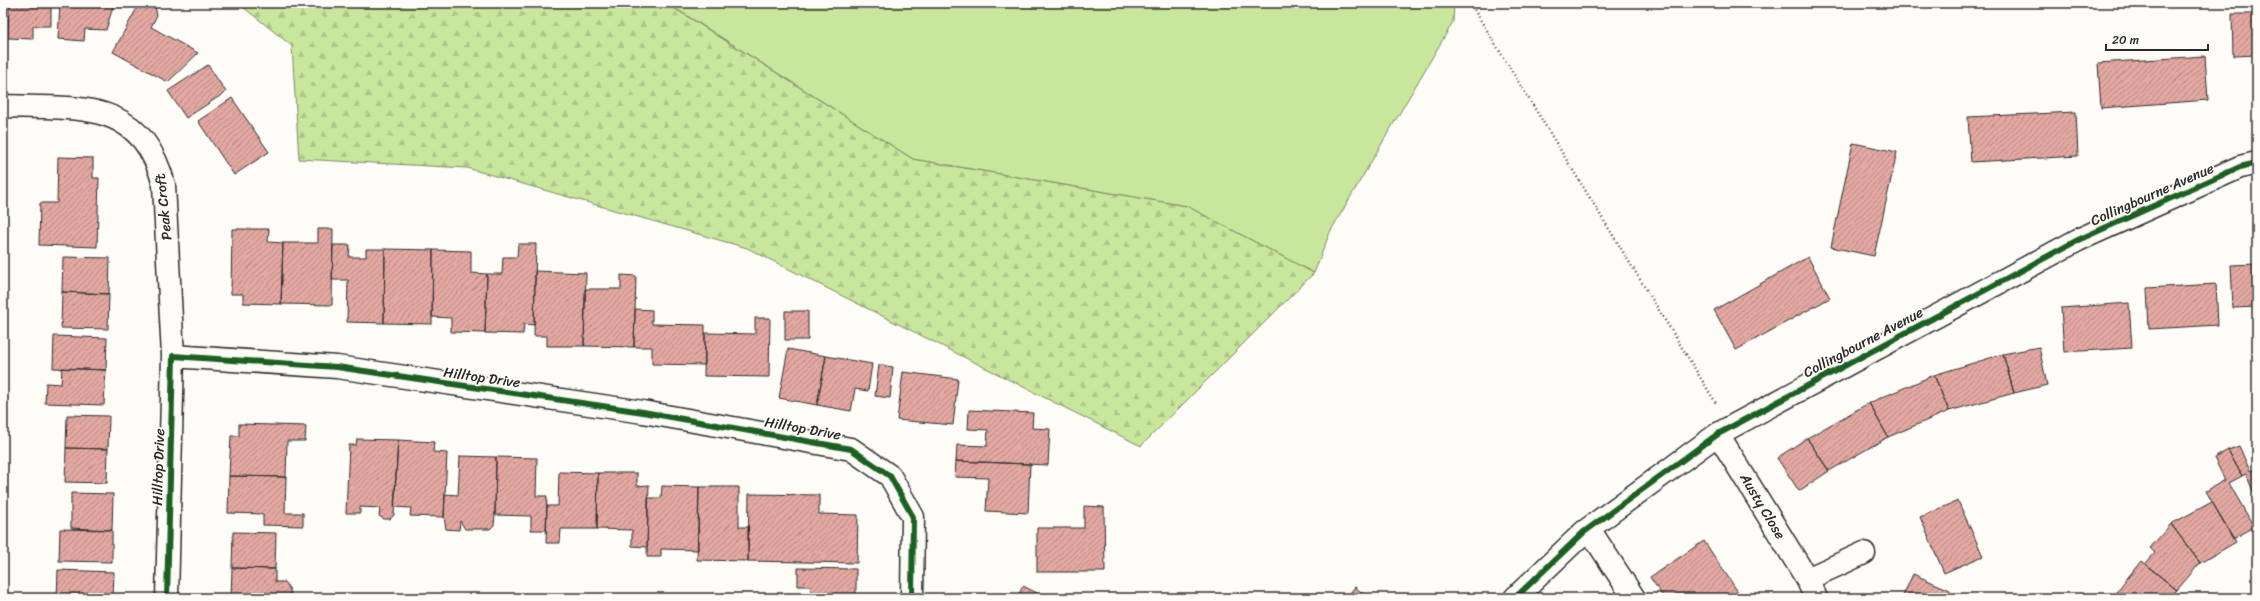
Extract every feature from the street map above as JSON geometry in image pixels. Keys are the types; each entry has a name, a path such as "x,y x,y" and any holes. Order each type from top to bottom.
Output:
{"street":[{"name":"Peak Croft","path":"3,106 91,109 113,116 129,125 147,146 158,163 164,185 173,356"},
{"name":"Collingbourne Avenue","path":"1515,598 1589,529 1724,430 2078,240 2240,167 2257,163"},
{"name":"Hilltop Drive","path":"167,598 173,356 337,367 643,412 851,449 890,476 913,517 912,598"},
{"name":"Austy Close","path":"1724,430 1812,588 1864,553"},
{"path":"1589,529 1634,598"}],"path":[{"path":"1470,3 1724,430"}],"green space":[{"path":"238,3 666,3 913,159 1187,206 1314,273 1141,446 747,248 467,168 299,159 292,46"},
{"path":"667,3 1454,3 1453,22 1330,232 1314,273 1187,206 913,159"}],"building":[{"path":"9,3 51,3 51,26 33,26 33,39 8,38"},
{"path":"60,3 114,3 106,30 85,29 84,41 58,39"},
{"path":"145,3 155,7 157,15 151,27 198,53 168,82 113,52 138,6"},
{"path":"2232,14 2257,14 2257,55 2233,56"},
{"path":"2205,56 2208,100 2101,108 2098,63"},
{"path":"208,65 226,92 186,118 168,91"},
{"path":"232,98 269,152 234,175 198,121"},
{"path":"2076,112 2078,156 1971,162 1968,117"},
{"path":"1853,143 1897,152 1874,256 1831,247"},
{"path":"58,157 93,158 93,178 99,178 97,247 39,245 40,203 57,203"},
{"path":"232,229 269,229 268,242 283,243 281,304 243,303 243,294 231,294"},
{"path":"318,229 333,229 332,305 281,304 283,243 318,243"},
{"path":"518,244 536,244 534,325 524,324 523,334 485,333 487,274 502,274 503,257 517,257"},
{"path":"333,245 350,245 349,257 366,257 366,249 385,249 384,323 347,322 348,280 332,280"},
{"path":"385,249 433,250 432,324 384,323"},
{"path":"433,250 471,251 471,273 487,274 485,333 451,332 451,318 432,317"},
{"path":"63,257 110,258 109,294 62,292"},
{"path":"1808,257 1830,298 1736,350 1714,310"},
{"path":"2257,264 2257,307 2233,308 2231,265"},
{"path":"535,271 586,273 584,346 547,346 547,336 534,336"},
{"path":"621,275 636,276 634,347 584,346 585,289 621,289"},
{"path":"2216,284 2218,325 2149,329 2147,288"},
{"path":"62,292 109,294 108,329 61,328"},
{"path":"2129,303 2132,348 2064,352 2061,308"},
{"path":"635,309 652,310 652,324 705,325 705,365 652,364 652,347 634,347"},
{"path":"785,311 808,311 808,340 785,340"},
{"path":"755,318 770,318 769,377 704,376 705,333 755,334"},
{"path":"54,336 107,338 106,370 53,368"},
{"path":"2039,347 2047,385 2014,393 2003,354"},
{"path":"788,349 826,356 817,405 779,398"},
{"path":"2003,354 2014,393 1949,411 1934,375"},
{"path":"826,356 872,364 868,391 855,389 851,411 817,405"},
{"path":"879,365 893,367 890,398 875,396"},
{"path":"62,368 106,370 104,405 45,403 46,383 61,384"},
{"path":"903,372 958,379 953,425 897,420"},
{"path":"1934,375 1949,411 1888,437 1869,403"},
{"path":"1869,403 1888,437 1829,471 1807,438"},
{"path":"969,410 1033,413 1032,428 1050,429 1048,465 956,461 957,445 987,446 988,430 968,429"},
{"path":"67,415 109,416 108,449 66,448"},
{"path":"239,424 306,426 305,441 287,441 286,477 229,476 231,436 239,436"},
{"path":"1807,438 1829,471 1799,491 1777,458"},
{"path":"357,439 398,440 394,515 390,519 384,519 379,516 380,508 360,507 360,513 346,513 349,445 356,445"},
{"path":"398,440 434,442 433,452 447,453 444,517 410,516 411,508 394,507"},
{"path":"2239,446 2250,471 2257,468 2257,501 2246,474 2242,476 2228,450"},
{"path":"66,448 108,449 107,483 65,482"},
{"path":"2228,450 2242,476 2229,483 2254,527 2233,539 2206,491 2225,480 2214,458"},
{"path":"460,456 496,457 495,515 494,525 490,529 465,529 460,521 459,530 446,529 444,517 445,494 458,495"},
{"path":"496,457 537,458 536,496 547,496 546,530 531,530 531,516 495,515"},
{"path":"956,461 1030,464 1028,513 986,511 988,478 955,477"},
{"path":"559,472 598,473 597,529 561,529 560,543 546,543 547,506 558,506"},
{"path":"598,473 637,473 637,486 649,485 647,547 632,546 632,530 597,529"},
{"path":"229,476 286,477 285,513 303,513 303,526 263,525 263,514 228,513"},
{"path":"662,486 699,487 698,550 661,549 661,557 647,557 648,498 661,498"},
{"path":"699,487 739,487 739,527 748,527 748,561 697,560"},
{"path":"71,493 113,494 112,530 71,528"},
{"path":"749,494 819,495 819,514 858,515 857,563 748,561"},
{"path":"1958,501 1983,556 1944,573 1920,517"},
{"path":"2212,502 2236,542 2200,563 2171,524"},
{"path":"1084,506 1104,507 1105,572 1037,572 1037,528 1084,528"},
{"path":"2171,524 2200,563 2177,590 2145,564 2155,553 2150,548"},
{"path":"60,529 112,530 112,562 59,561"},
{"path":"233,532 276,533 275,569 232,568"},
{"path":"1704,541 1742,598 1664,598 1650,577"},
{"path":"2141,561 2177,590 2170,598 2116,598 2113,596"},
{"path":"232,568 275,569 275,582 285,582 290,590 291,597 231,598"},
{"path":"798,568 856,569 856,598 811,598 811,586 798,586"},
{"path":"58,570 114,572 113,598 57,598"},
{"path":"1913,574 1950,590 1947,598 1902,598"},
{"path":"1023,586 1047,598 1017,598"},
{"path":"1355,587 1368,598 1346,598"}],"cycle path":[{"path":"1515,598 1584,532 1718,434 2078,240 2240,167 2257,163"},
{"path":"167,598 173,356 337,367 643,412 851,449 890,476 913,517 912,598"}]}
